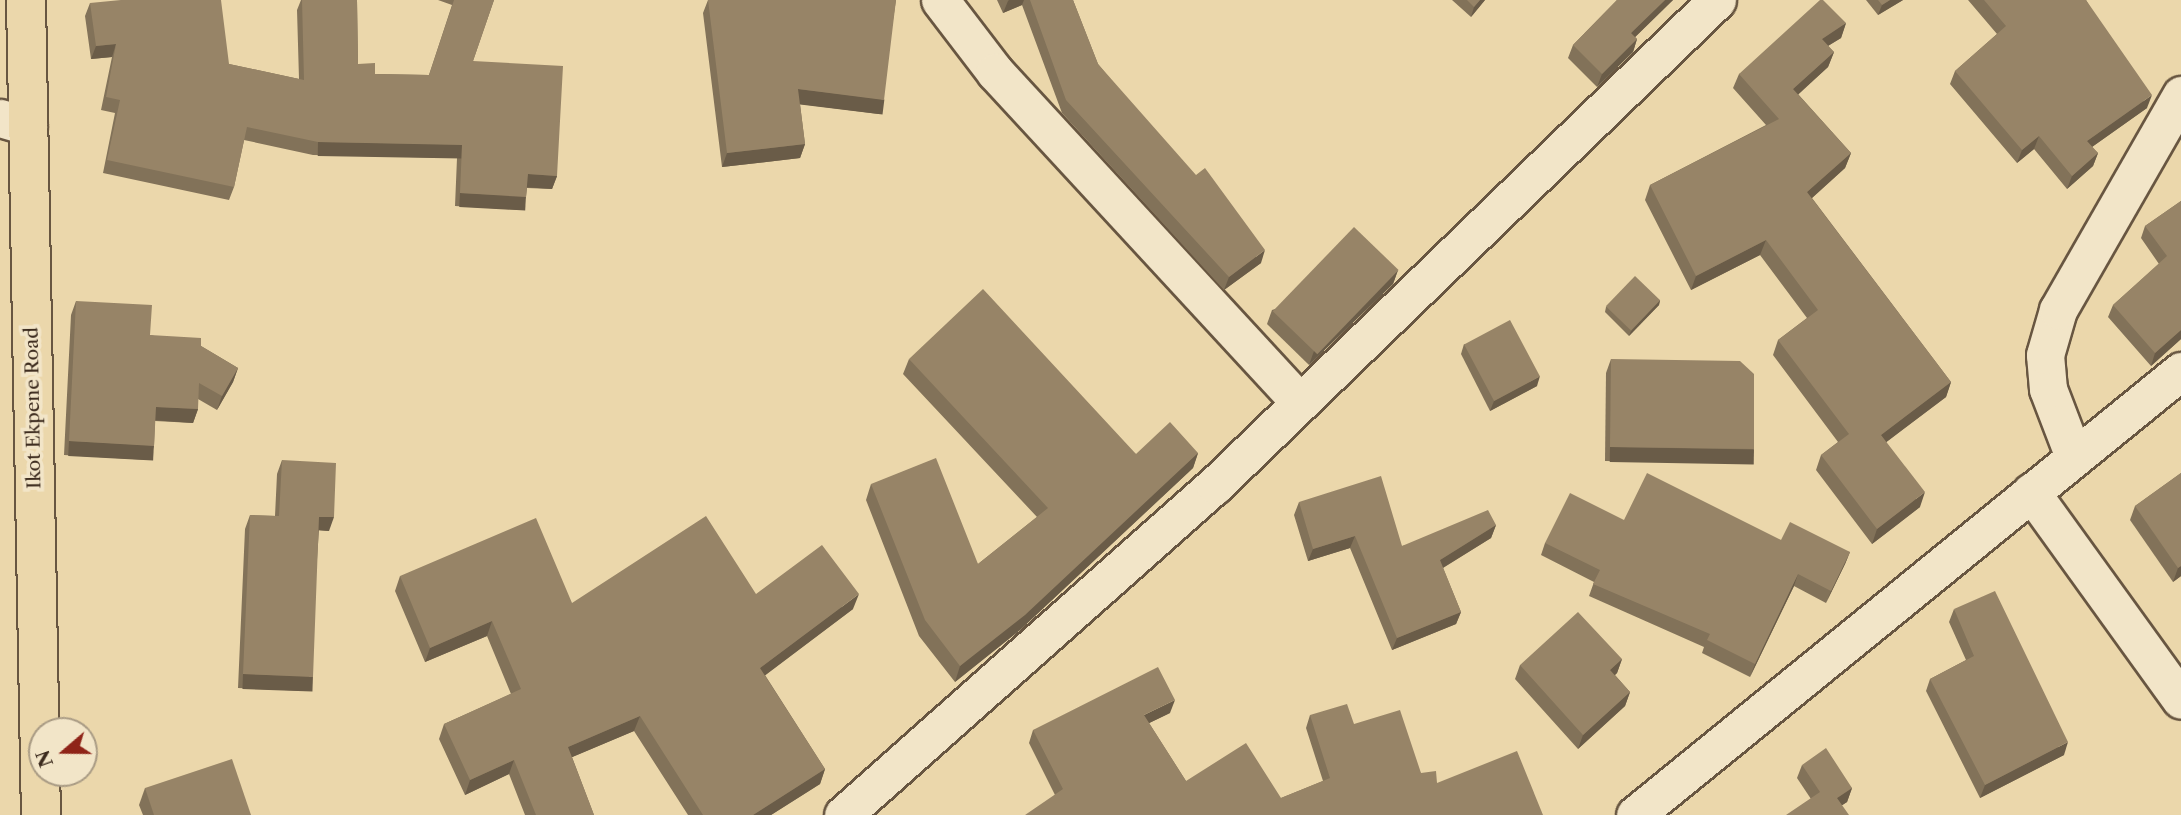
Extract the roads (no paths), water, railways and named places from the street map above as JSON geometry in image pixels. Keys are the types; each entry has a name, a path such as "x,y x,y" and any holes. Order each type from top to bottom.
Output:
{"highway":[{"name":"Ikot Ekpene Road","path":"26,0 14,122 41,815"}],"street":[{"path":"940,0 1012,91 1299,402"},
{"path":"843,815 1215,485 1717,0"},
{"path":"2074,457 2048,389 2045,355 2052,332 2181,94"},
{"path":"1635,815 2181,371"},
{"path":"2031,492 2181,700"}]}
